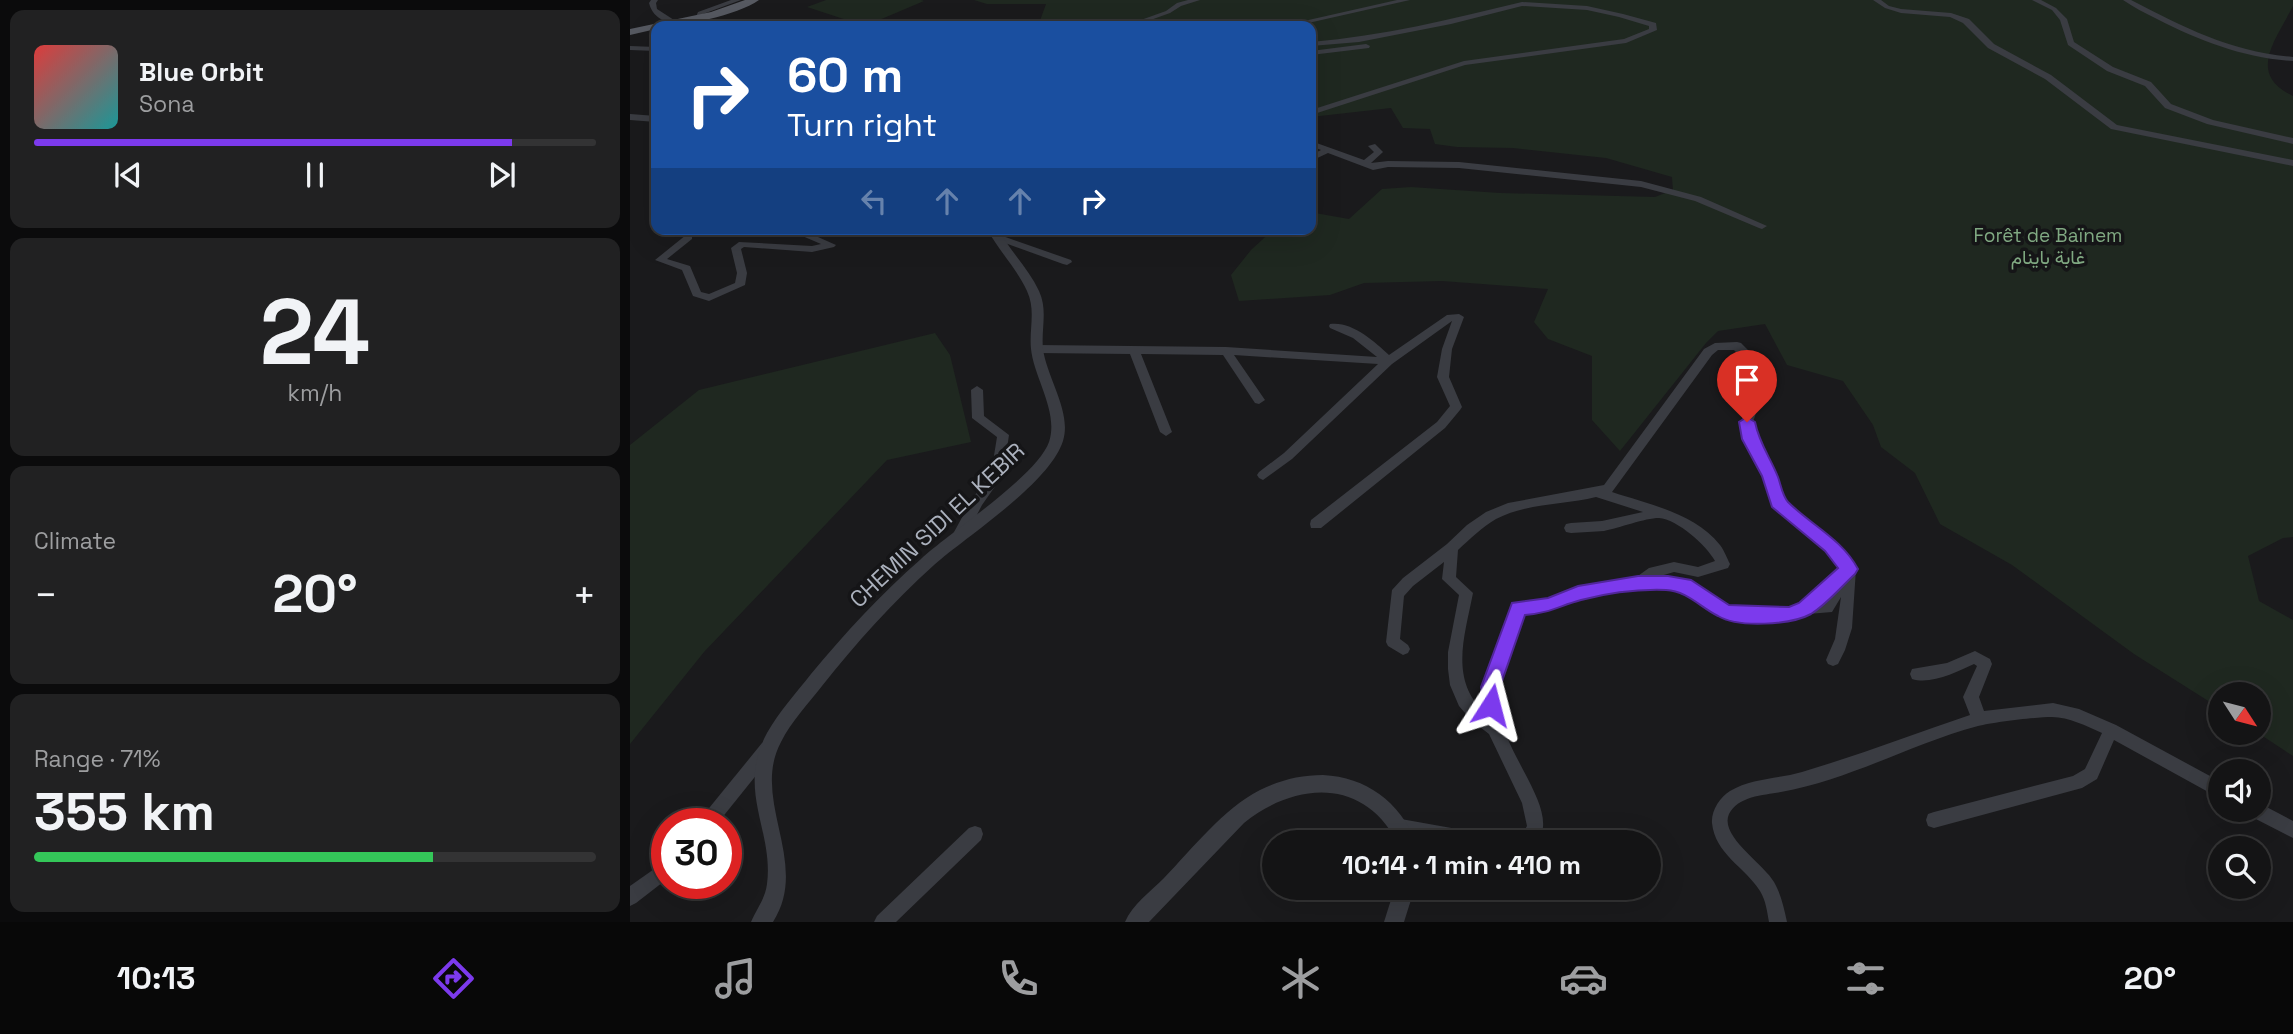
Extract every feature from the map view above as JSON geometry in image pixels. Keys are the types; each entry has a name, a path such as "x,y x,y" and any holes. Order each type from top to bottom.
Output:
{"main road":[{"path":"678,21 698,18 754,0"},
{"path":"630,32 651,27"}],"street":[{"path":"655,0 652,3 654,10 670,21"},
{"path":"698,18 699,13 738,0"},
{"path":"1142,21 1168,12 1179,4 1197,0"},
{"path":"1309,21 1407,0"},
{"path":"1876,0 1886,7 1901,11 1951,15 1966,21 1991,46 2048,77 2114,127 2293,163"},
{"path":"2035,0 2054,9 2063,19 2071,43 2110,69 2148,84 2168,106 2210,122 2293,141"},
{"path":"2126,0 2192,35 2217,44 2275,58 2293,59"},
{"path":"1316,44 1359,40 1522,5 1587,8 1653,25 1653,30 1626,41 1464,63 1316,111"},
{"path":"1316,52 1356,48 1397,37 1409,30"},
{"path":"630,48 651,49"},
{"path":"630,117 651,119"},
{"path":"1316,145 1373,167 1388,163 1459,165 1642,184 1698,199 1762,226"},
{"path":"1365,164 1379,152 1372,146"},
{"path":"1316,156 1327,150"},
{"path":"689,237 660,260 686,268 696,294 709,298 740,285 742,273 736,248 742,244 812,249 831,245 806,235"},
{"name":"CHEMIN SIDI EL KEBIR","path":"761,922 774,899 777,873 762,791 771,744 798,704 846,644 920,568 992,511 1027,478 1049,456 1057,439 1053,408 1037,349 1039,313 1033,290 996,235"},
{"path":"1000,235 1067,262"},
{"path":"1263,475 1288,456 1388,361 1451,317 1459,317 1447,349 1443,377 1456,407 1441,425 1316,524"},
{"path":"1334,326 1351,331 1370,342 1388,361"},
{"path":"1404,649 1393,642 1397,594 1408,582 1452,548 1483,519 1509,506 1608,489 1708,352 1715,347 1737,346 1748,357 1754,372 1751,410 1747,422 1750,439 1770,476 1778,503 1831,546 1849,569 1846,617 1838,653 1833,660"},
{"path":"1037,349 1226,351 1388,361"},
{"path":"1134,351 1166,432"},
{"path":"1226,351 1259,400"},
{"path":"960,534 977,502 997,475 1001,455 1003,435 978,418 977,390"},
{"path":"1597,492 1662,512 1719,552 1723,565 1698,572 1674,567 1654,572 1638,583"},
{"path":"1572,528 1602,526 1662,512"},
{"path":"1452,548 1448,579 1466,593 1455,677 1458,693 1480,720 1495,729"},
{"path":"1534,830 1534,815 1495,729 1490,687 1518,609 1549,605 1578,593 1638,583 1685,586 1726,612 1790,614 1806,608 1826,608 1849,569"},
{"path":"1917,674 1948,669 1975,657 1980,658 1985,664 1971,697 1979,719"},
{"path":"1778,922 1774,896 1769,885 1724,838 1719,821 1731,799 1747,792 1795,781 1979,719 2053,710 2079,716 2111,730 2208,784"},
{"path":"1934,820 2076,783 2091,774 2111,730"},
{"path":"720,808 771,744"},
{"path":"1135,922 1245,809 1274,792 1298,784 1331,784 1352,789 1371,798 1387,811 1400,830"},
{"path":"2271,818 2293,830"},
{"path":"883,922 975,834"},
{"path":"630,897 651,881"},
{"path":"1394,922 1401,900"}],"green space":[{"path":"826,0 924,1 877,21 850,21 807,7"},
{"name":"Forêt de Baïnem غابة باينام","path":"974,0 2293,0 2293,6 2273,44 2268,67 2271,77 2279,87 2293,96 2293,537 2283,538 2248,556 2259,601 2293,620 2293,756 2272,742 2272,682 2208,682 2208,701 2134,654 2012,565 1940,524 1915,473 1881,447 1873,425 1843,381 1787,365 1765,324 1718,331 1620,451 1592,420 1592,356 1548,339 1534,322 1548,289 1442,281 1364,283 1330,295 1239,301 1231,275 1267,235 1316,235 1316,213 1349,219 1382,189 1411,187 1500,193 1655,197 1673,190 1672,177 1606,158 1513,148 1435,144 1430,129 1403,128 1391,108 1316,116 1316,21 1040,21 1046,4 987,4"},
{"path":"935,333 950,355 971,442 887,460 704,652 630,744 630,445 699,390"}],"route":[{"path":"1491,705 1490,687 1518,609 1549,605 1578,593 1638,583 1668,583 1685,586 1726,612 1749,615 1790,614 1806,608 1849,569 1831,546 1778,503 1770,476 1750,439 1747,422"}]}
